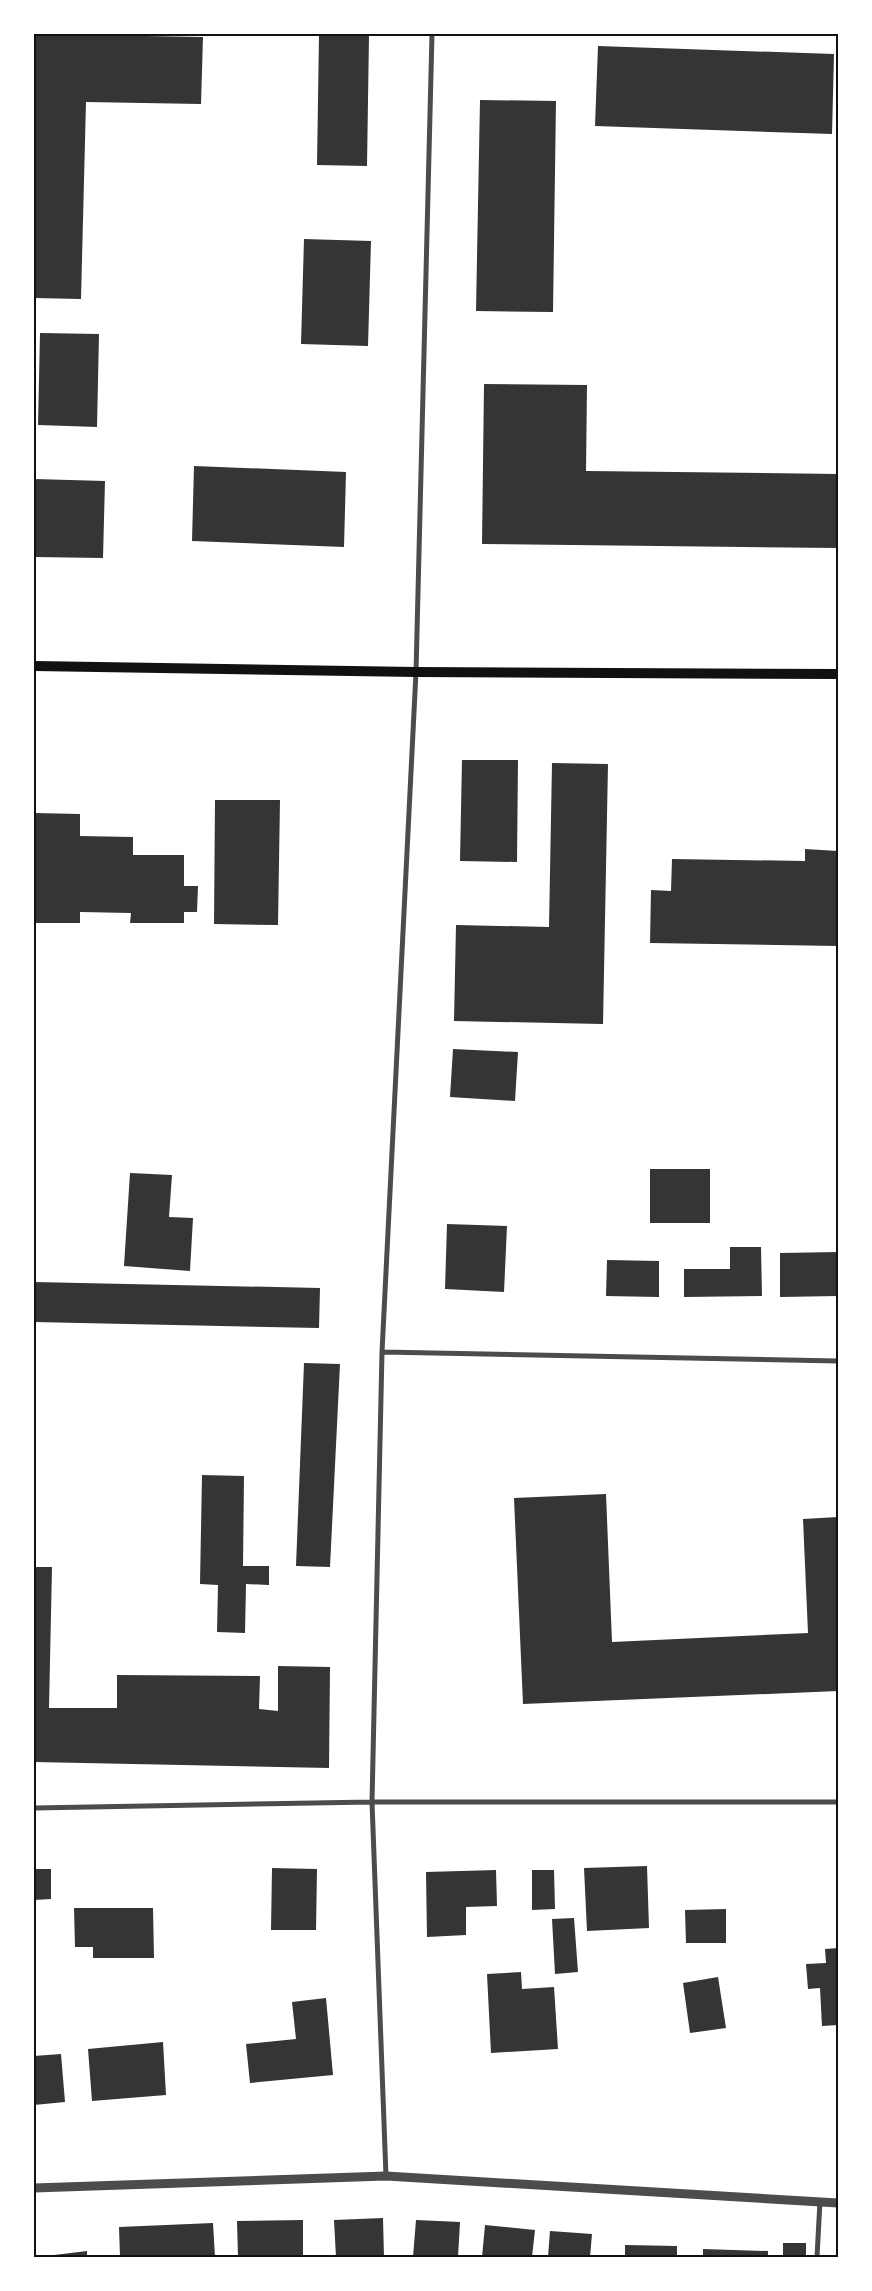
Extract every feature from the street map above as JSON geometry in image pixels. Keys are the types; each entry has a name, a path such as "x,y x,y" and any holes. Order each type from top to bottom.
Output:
{"main road":[{"path":"34,666 416,672 838,674"}],"street":[{"path":"386,2176 372,1802 382,1352 416,672 432,34"},
{"path":"382,1352 838,1362"},
{"path":"34,1808 372,1802 838,1802"},
{"path":"34,2188 386,2176 838,2203"},
{"path":"817,2257 820,2201"}],"building":[{"path":"34,34 203,37 201,104 86,102 81,299 34,298"},
{"path":"319,34 369,35 367,166 317,165"},
{"path":"598,46 834,54 832,134 595,126"},
{"path":"480,100 556,101 553,312 476,311"},
{"path":"304,239 371,241 368,346 301,344"},
{"path":"40,333 99,334 97,427 38,425"},
{"path":"484,384 587,385 586,471 838,474 838,548 482,544"},
{"path":"194,466 346,472 344,547 192,541"},
{"path":"34,479 105,481 103,558 34,557"},
{"path":"462,760 518,760 517,862 460,861"},
{"path":"552,763 608,764 603,1024 454,1021 456,925 549,927"},
{"path":"215,800 280,800 278,925 214,924"},
{"path":"34,813 80,814 80,836 133,837 133,855 184,855 184,886 198,886 197,912 184,912 184,923 130,923 131,913 80,912 80,923 34,923"},
{"path":"805,849 838,851 838,946 650,943 651,890 671,891 672,859 805,861"},
{"path":"453,1049 518,1052 515,1101 450,1097"},
{"path":"650,1169 710,1169 710,1223 650,1223"},
{"path":"130,1173 172,1175 169,1217 193,1218 190,1271 124,1266"},
{"path":"447,1224 507,1226 504,1292 445,1289"},
{"path":"730,1247 761,1247 762,1296 684,1297 684,1269 730,1269"},
{"path":"838,1252 838,1296 780,1297 780,1253"},
{"path":"607,1260 659,1261 659,1297 606,1296"},
{"path":"34,1282 320,1288 319,1328 34,1322"},
{"path":"304,1363 340,1364 330,1567 296,1566"},
{"path":"202,1475 244,1476 243,1566 269,1566 269,1585 246,1584 245,1633 217,1632 218,1585 200,1584"},
{"path":"606,1494 612,1642 808,1633 803,1519 838,1517 838,1691 523,1704 514,1498"},
{"path":"34,1567 52,1567 49,1708 117,1708 117,1675 260,1676 259,1709 278,1711 278,1666 330,1667 329,1768 34,1762"},
{"path":"647,1866 649,1928 587,1931 584,1868"},
{"path":"272,1868 317,1869 316,1930 271,1930"},
{"path":"34,1869 51,1869 51,1899 34,1900"},
{"path":"496,1870 497,1906 466,1907 466,1935 427,1937 426,1872"},
{"path":"532,1870 554,1870 555,1909 532,1910"},
{"path":"74,1908 153,1908 154,1958 93,1958 93,1947 75,1947"},
{"path":"726,1909 726,1943 686,1943 685,1910"},
{"path":"574,1918 578,1972 555,1974 552,1919"},
{"path":"838,1948 838,2025 822,2026 820,1988 808,1989 806,1964 826,1963 825,1949"},
{"path":"521,1972 522,1989 554,1987 558,2049 491,2053 487,1974"},
{"path":"718,1977 726,2028 690,2033 683,1983"},
{"path":"326,1998 333,2075 250,2083 246,2044 296,2039 292,2002"},
{"path":"163,2042 166,2095 92,2101 88,2049"},
{"path":"61,2054 65,2102 34,2105 34,2056"},
{"path":"383,2218 384,2257 336,2257 334,2220"},
{"path":"303,2220 303,2257 238,2257 237,2221"},
{"path":"416,2220 460,2222 458,2257 413,2257"},
{"path":"213,2223 215,2257 120,2257 119,2227"},
{"path":"485,2225 535,2230 532,2257 482,2257"},
{"path":"550,2231 592,2234 590,2257 548,2257"},
{"path":"783,2243 806,2243 806,2257 783,2257"},
{"path":"625,2245 677,2246 677,2257 625,2257"},
{"path":"703,2249 768,2251 768,2257 703,2257"},
{"path":"87,2251 87,2257 46,2257 46,2256"}]}
